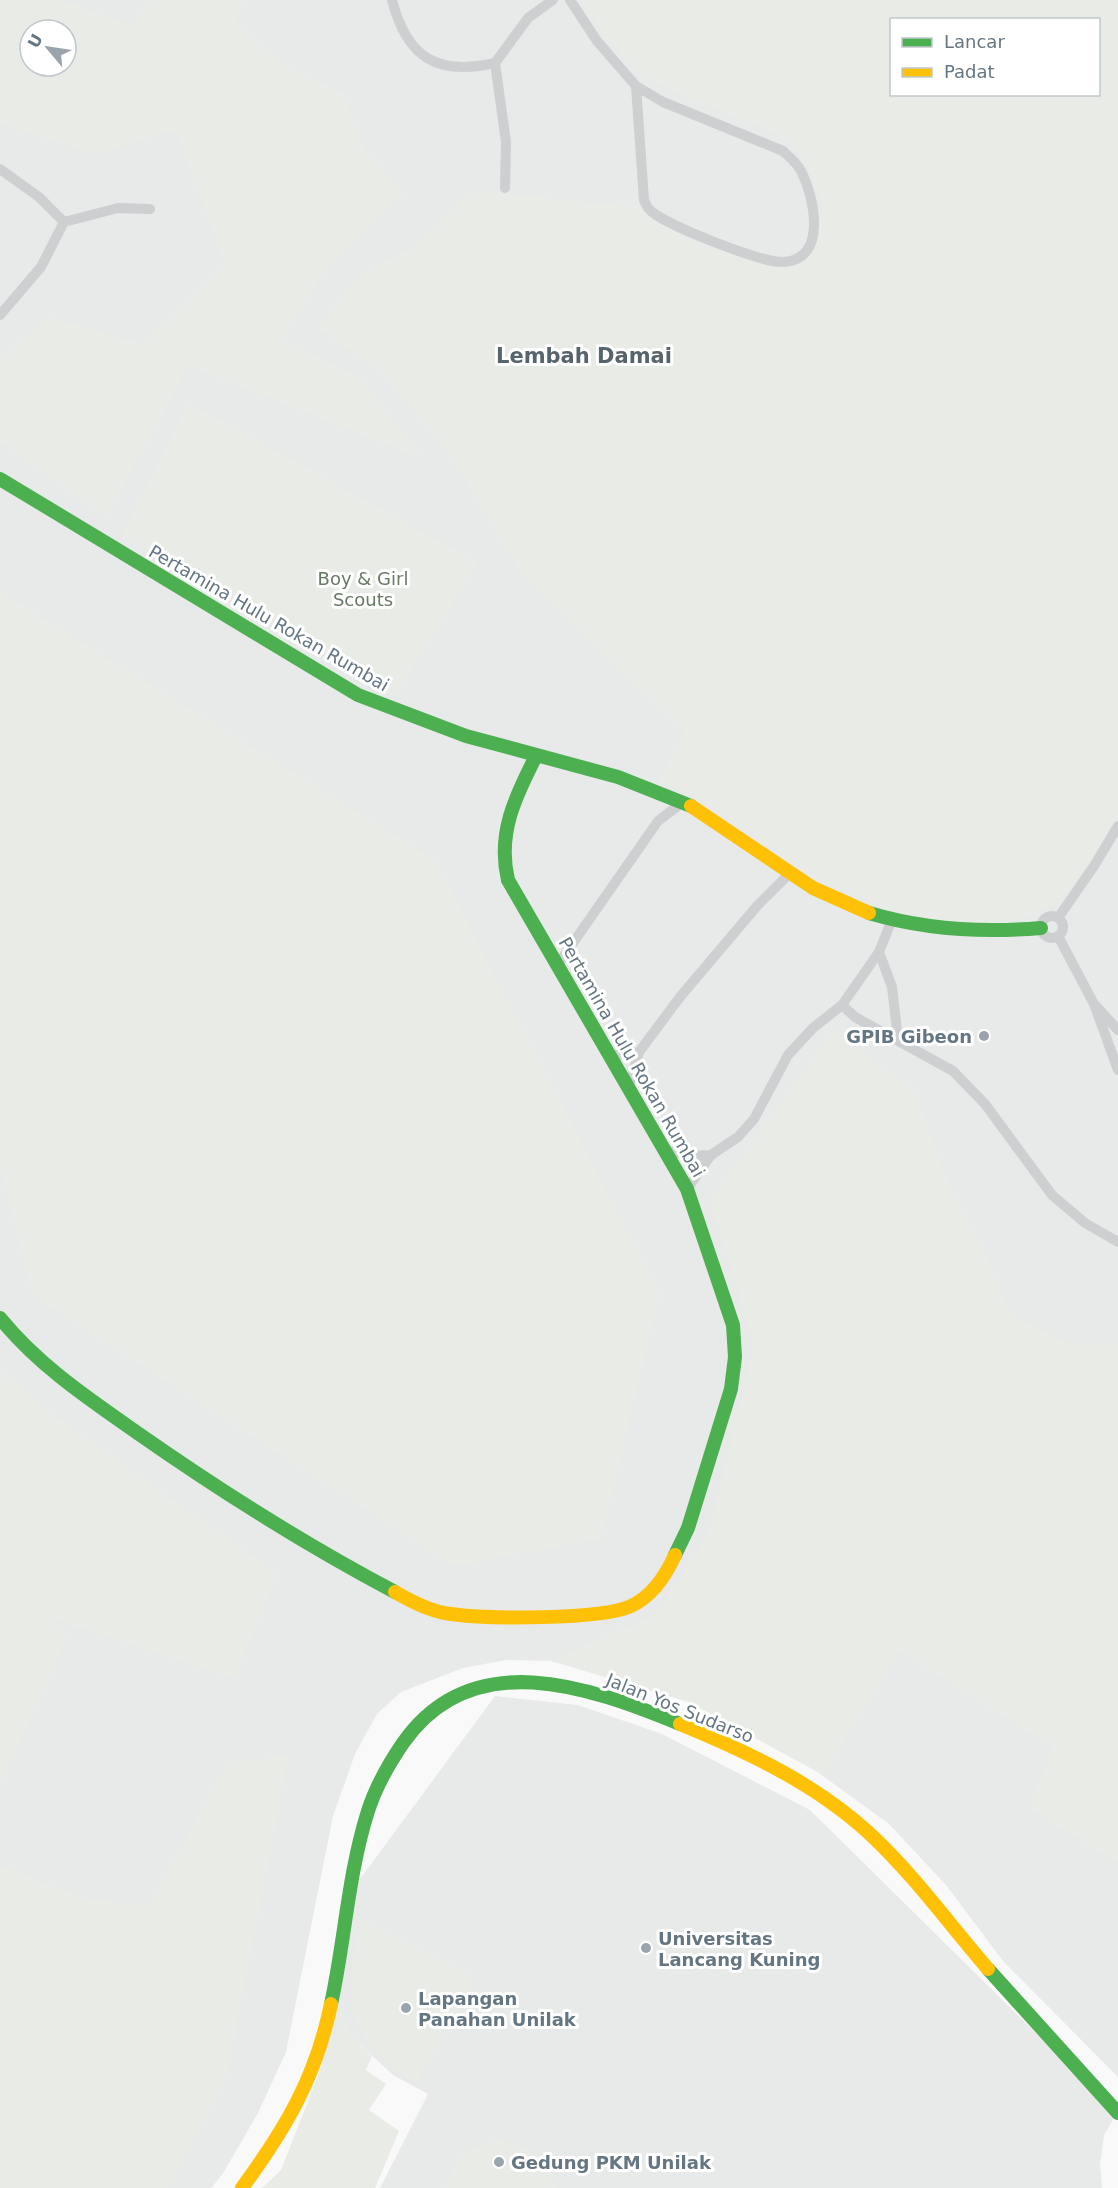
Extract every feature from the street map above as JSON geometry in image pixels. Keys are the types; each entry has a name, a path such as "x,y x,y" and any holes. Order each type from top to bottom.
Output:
{"street":[{"path":"392,0 397,19 410,43 423,57 445,67 477,67 495,63 528,18 554,0"},
{"path":"570,0 597,41 636,86 663,102 783,152 793,160 801,170 814,208 814,230 811,243 806,250 791,260 782,262 759,258 665,220 650,211 644,200 636,86"},
{"path":"495,63 505,132 505,188"},
{"path":"0,169 39,197 64,222"},
{"path":"0,315 41,267 64,222 118,208 150,209"},
{"name":"Pertamina Hulu Rokan Rumbai","path":"0,479 358,695 422,722 536,756 626,779 683,802 790,873 850,907 891,922 951,931 990,932 1041,928"},
{"name":"Pertamina Hulu Rokan Rumbai","path":"0,1318 17,1339 56,1375 219,1490 322,1553 415,1603 450,1614 472,1616 601,1613 631,1606 664,1579 674,1563 688,1528 731,1389 735,1357 734,1325 687,1189 642,1115 629,1087 559,963 521,904 502,862 504,829 536,756"},
{"path":"559,963 658,821 683,802"},
{"path":"1058,918 1118,826"},
{"path":"629,1087 639,1052 710,960 757,906 790,873"},
{"path":"1058,918 1046,918 1041,928 1047,937 1058,936"},
{"path":"1058,918 1063,927 1058,936"},
{"path":"687,1189 711,1155 738,1137 754,1119 788,1055 813,1028 842,1005 879,952 891,922"},
{"path":"1058,936 1094,1004 1118,1070"},
{"path":"879,952 892,987 898,1039"},
{"path":"1094,1004 1118,1030"},
{"path":"842,1005 855,1017 953,1071 985,1104 1053,1195 1084,1223 1118,1242"},
{"path":"610,1056 639,1052"},
{"path":"664,1150 692,1156 711,1155"},
{"name":"Jalan Yos Sudarso","path":"242,2188 277,2140 307,2083 323,2035 336,1977 359,1849 384,1768 416,1724 432,1710 465,1692 485,1686 528,1679 580,1688 631,1704 736,1749 828,1800 879,1842 1118,2114"}],"shaded area":[{"path":"0,0 1118,0 1118,2077 1003,1961 946,1885 889,1824 812,1768 689,1702 646,1685 551,1661 506,1660 463,1668 401,1692 377,1714 355,1754 333,1816 286,2052 258,2113 222,2175 211,2188 0,2188"},
{"name":"Universitas Lancang Kuning","path":"495,1696 578,1705 662,1734 810,1810 1117,2113 1104,2135 1100,2165 1102,2188 380,2188 428,2094 393,2075 351,2036 337,2001 349,1894"}],"green space":[{"path":"0,0 62,0 131,25 150,0 244,0 236,23 281,64 344,94 365,150 405,193 330,264 280,340 359,376 424,460 189,366 106,517 0,442 0,358 49,317 142,344 225,265 176,130 96,154 0,124"},
{"path":"583,0 1118,0 1118,810 1091,861 1057,904 1011,922 957,929 891,910 817,881 700,799 658,782 685,733 520,571 451,456 382,372 317,328 358,277 418,244 472,190 637,207 701,246 782,266 815,245 823,207 808,163 788,139 646,79 606,38"},
{"name":"Boy & Girl Scouts","path":"189,403 478,563 394,697 121,535"},
{"path":"0,592 435,860 660,1294 601,1539 454,1566 33,1296 0,1164"},
{"path":"833,1031 914,1090 952,1192 986,1256 1011,1315 1064,1342 1118,1344 1118,1863 1029,1808 1053,1747 899,1651 823,1775 689,1702 551,1661 656,1614 709,1533 754,1342 710,1201"},
{"path":"0,1370 49,1412 277,1573 235,1679 39,1615 69,1635 0,1785"},
{"path":"289,1755 227,2077 169,2188 0,2188 0,1865 80,1897 148,1907 228,1762"},
{"name":"Lapangan Panahan Unilak","path":"360,1920 467,1973 472,1983 417,2083 392,2067 374,2050 354,2014 351,1994 352,1972"},
{"path":"337,2001 351,2036 372,2056 366,2070 386,2084 369,2110 399,2131 375,2188 262,2188 281,2170 318,2076"},
{"name":"Gedung PKM Unilak","path":"494,2140 516,2145 533,2154 546,2168 557,2188 445,2188 459,2155"}],"traffic: fast":[{"path":"0,479 358,695 466,736 618,777 691,806"},
{"path":"536,756 521,786 506,831 505,863 508,880 687,1189 733,1325 735,1357 731,1389 688,1528 675,1555"},
{"path":"869,913 890,919 954,929 1041,928"},
{"path":"0,1318 48,1367 139,1434 265,1517 395,1592"},
{"path":"331,2004 351,1883 368,1811 387,1768 403,1743 431,1712 463,1693 497,1684 533,1682 608,1697 680,1724"},
{"path":"988,1969 1118,2113"}],"traffic: slow":[{"path":"691,806 813,888 869,913"},
{"path":"395,1592 437,1611 468,1616 595,1614 616,1611 631,1606 646,1597 663,1577 675,1555"},
{"path":"680,1724 780,1771 849,1816 902,1866 988,1969"},
{"path":"242,2188 286,2123 297,2101 317,2055 331,2004"}],"place":[{"name":"GPIB Gibeon","path":"984,1036"},
{"name":"Universitas Lancang Kuning","path":"646,1948"},
{"name":"Lapangan Panahan Unilak","path":"406,2008"},
{"name":"Gedung PKM Unilak","path":"499,2162"}],"district":[{"name":"Lembah Damai","path":"584,356"}]}
